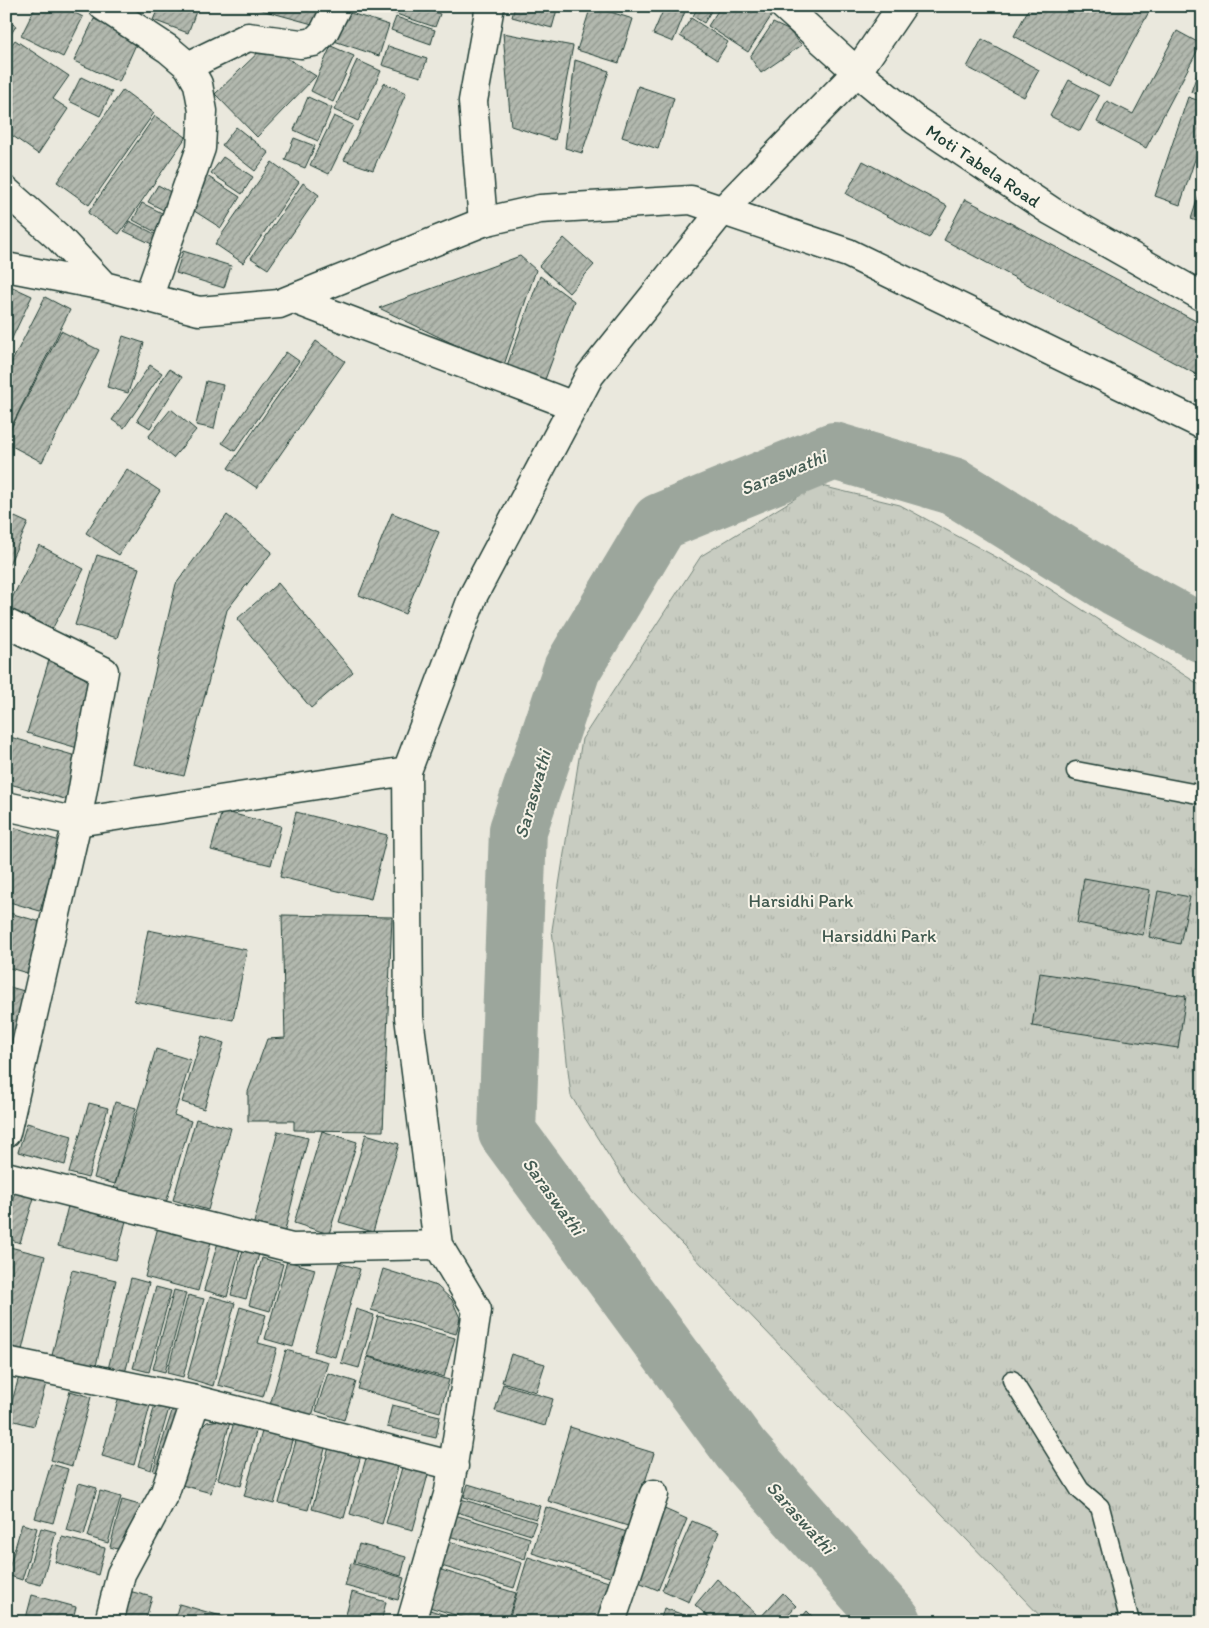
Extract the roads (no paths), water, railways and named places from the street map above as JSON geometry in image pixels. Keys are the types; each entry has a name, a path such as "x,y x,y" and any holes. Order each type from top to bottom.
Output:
{"street":[{"path":"103,6 168,50 188,66 198,84 203,111 201,148 148,298"},
{"path":"188,66 248,37 301,44 314,42 324,32 337,6"},
{"path":"484,222 473,100 490,6"},
{"name":"Moti Tabela Road","path":"784,6 857,72 915,120 1051,211 1203,297"},
{"path":"411,1622 449,1491 477,1310 438,1245 410,1017 407,771 473,596 590,375 722,210 857,72 902,6"},
{"path":"6,192 59,238 104,286"},
{"path":"6,267 104,286 199,311 279,304 484,222 540,209 691,200 848,253 1203,425"},
{"path":"293,299 574,406"},
{"path":"6,623 104,671 77,822 6,1133"},
{"path":"6,806 77,822 407,771"},
{"path":"6,1176 292,1248 438,1245"},
{"path":"6,1361 196,1400 454,1466"},
{"path":"109,1622 121,1574 165,1492 196,1400"},
{"path":"611,1622 654,1494"}],"lane":[{"path":"1076,771 1203,795"},
{"path":"1012,1380 1080,1490 1100,1506 1130,1622"}],"waterway":[{"name":"Saraswathi","path":"893,1622 741,1450 507,1132 518,830 572,669 660,522 834,451 953,486 1118,588 1203,634"}],"park label":[{"name":"Harsidhi Park","path":"801,901"},
{"name":"Harsiddhi Park","path":"879,936"}]}
